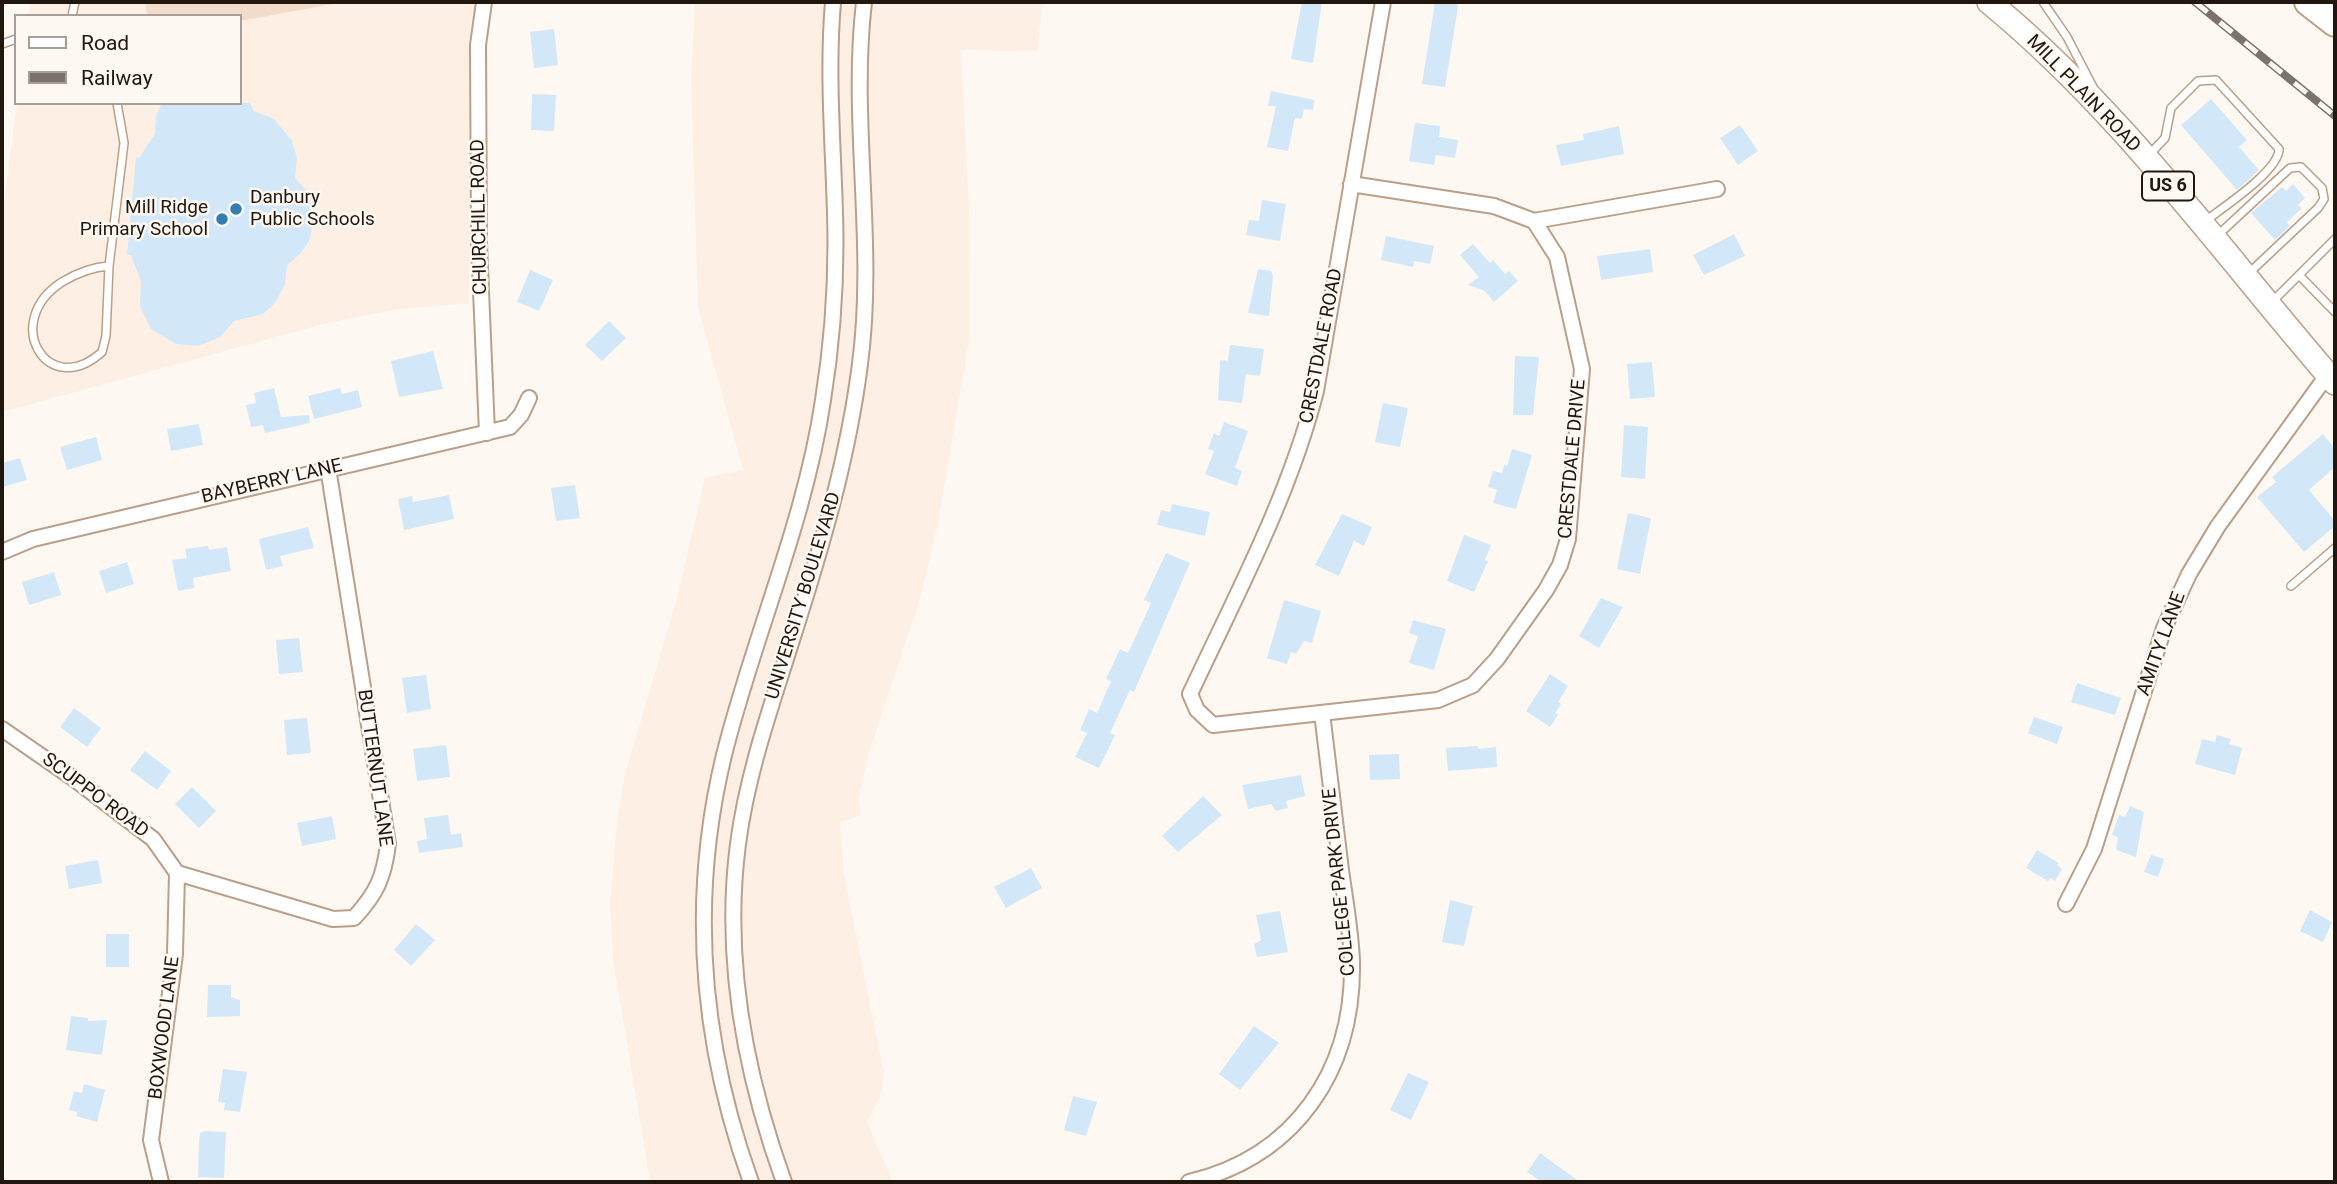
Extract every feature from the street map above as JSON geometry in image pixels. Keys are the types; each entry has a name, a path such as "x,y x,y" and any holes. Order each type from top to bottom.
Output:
{"highway":[{"path":"2308,2 2335,23"}],"main road":[{"name":"MILL PLAIN ROAD","path":"1989,2 2050,57 2107,115 2331,378"}],"street":[{"name":"CHURCHILL ROAD","path":"484,2 478,58 479,243 487,433"},
{"name":"UNIVERSITY BOULEVARD","path":"751,1182 723,1088 711,1031 704,981 703,887 707,840 725,752 802,502 830,358 835,264 829,94 833,2"},
{"name":"UNIVERSITY BOULEVARD","path":"784,1182 759,1105 741,1026 735,978 734,889 738,844 755,760 832,510 861,361 866,264 860,93 864,2"},
{"name":"CRESTDALE ROAD","path":"1197,710 1190,694 1284,490 1304,438 1316,391 1383,2"},
{"path":"1351,184 1494,206 1534,221 1717,189"},
{"name":"CRESTDALE DRIVE","path":"1197,710 1213,725 1438,700 1473,685 1497,659 1560,565 1568,539 1582,369 1557,257 1534,221"},
{"name":"AMITY LANE","path":"2066,904 2094,849 2164,628 2189,574 2218,526 2331,378"},
{"name":"BAYBERRY LANE","path":"2,552 33,538 510,427 521,415 529,398"},
{"name":"BUTTERNUT LANE","path":"177,873 333,919 354,918 368,903 384,876 388,844 328,468"},
{"name":"COLLEGE PARK DRIVE","path":"1189,1182 1212,1177 1258,1153 1296,1123 1325,1087 1341,1044 1352,962 1322,713"},
{"name":"SCUPPO ROAD","path":"2,729 74,778 153,839 177,873"},
{"name":"BOXWOOD LANE","path":"161,1182 152,1140 175,954 177,873"}],"lane":[{"path":"2043,2 2067,37 2107,115"},
{"path":"2145,159 2165,138 2171,108 2198,80 2209,79 2216,80 2279,149 2279,156 2264,174 2207,232"},
{"path":"109,266 98,267 66,279 38,301 30,323 30,336 35,351 45,361 66,368 80,366 102,352 106,336 109,266 124,143 117,105"},
{"path":"2207,232 2290,168 2301,167 2314,178 2324,194 2318,208 2245,277"},
{"path":"2269,305 2335,239"},
{"path":"2299,275 2335,312"},
{"path":"2291,586 2335,548"}],"shaded area":[{"name":"Danbury Public Schools","path":"30,2 474,2 470,26 469,303 398,309 327,323 2,412 2,220 17,105 242,105 242,14 29,14"},
{"path":"145,2 344,2 242,21 242,14 147,14"},
{"path":"695,2 1043,2 1037,51 961,50 969,210 970,335 937,528 921,595 867,759 859,798 861,815 840,822 844,875 884,1074 881,1094 867,1123 893,1182 650,1182 613,960 610,904 617,822 625,774 678,595 705,478 743,470 698,307 691,80"}],"building":[{"path":"1302,2 1322,2 1313,63 1291,59"},
{"path":"1435,2 1457,2 1458,7 1445,87 1422,84"},
{"path":"554,29 558,65 534,68 530,32"},
{"path":"1271,91 1314,100 1313,110 1304,109 1302,119 1295,118 1288,151 1267,147 1276,106 1268,106"},
{"path":"532,94 556,95 554,131 531,130"},
{"path":"2211,99 2247,140 2239,147 2259,170 2237,190 2181,125"},
{"name":"Mill Ridge Primary School","path":"250,103 254,111 274,119 292,141 297,158 295,178 306,190 314,212 310,239 300,254 287,265 285,284 275,303 263,314 234,321 220,337 198,346 176,344 151,329 140,306 141,281 131,255 127,255 136,157 139,158 155,134 156,116 161,105"},
{"path":"1415,123 1440,126 1439,137 1458,140 1455,158 1436,155 1434,165 1409,161"},
{"path":"1740,125 1758,151 1738,165 1720,138"},
{"path":"1619,126 1624,154 1561,166 1556,145 1584,140 1583,134"},
{"path":"2293,184 2305,198 2298,205 2302,208 2287,222 2290,226 2275,240 2251,213 2282,187 2286,191"},
{"path":"1262,200 1286,204 1280,241 1246,235 1249,220 1259,221"},
{"path":"1734,234 1745,256 1704,275 1693,255"},
{"path":"1386,236 1434,246 1430,264 1414,261 1413,267 1381,260"},
{"path":"1473,244 1490,263 1493,260 1505,274 1509,271 1518,281 1494,302 1485,291 1468,285 1479,277 1460,255"},
{"path":"1650,249 1653,272 1601,280 1597,256"},
{"path":"1258,269 1271,271 1273,276 1269,316 1248,313"},
{"path":"530,270 553,280 539,311 517,302"},
{"path":"609,321 626,338 602,361 585,345"},
{"path":"1230,345 1264,349 1260,376 1246,374 1242,403 1218,400 1220,360 1228,361"},
{"path":"433,351 443,389 399,397 391,361"},
{"path":"1515,356 1539,357 1533,415 1513,415"},
{"path":"1652,362 1655,397 1630,399 1627,364"},
{"path":"274,388 281,417 309,415 310,423 265,433 263,425 251,427 246,405 256,403 254,393"},
{"path":"340,388 342,394 358,390 362,407 314,419 308,396"},
{"path":"1383,403 1408,408 1400,447 1375,442"},
{"path":"1224,422 1248,431 1235,468 1242,471 1237,486 1205,474 1214,451 1208,449 1214,433 1219,436"},
{"path":"199,424 203,445 171,451 167,429"},
{"path":"1624,425 1648,427 1645,479 1621,477"},
{"path":"2323,434 2335,449 2335,467 2309,490 2335,521 2335,526 2304,552 2257,497 2276,482 2272,477"},
{"path":"96,437 102,460 67,470 60,447"},
{"path":"1512,449 1532,455 1516,509 1493,503 1497,490 1488,487 1493,471 1502,473 1504,465 1507,466"},
{"path":"20,458 27,480 2,487 2,463"},
{"path":"575,485 580,518 556,521 551,488"},
{"path":"449,495 454,519 404,530 398,499 412,496 413,502"},
{"path":"1172,504 1210,512 1205,536 1157,525 1161,510 1170,512"},
{"path":"1628,513 1651,518 1640,574 1617,569"},
{"path":"1342,514 1372,527 1364,546 1354,541 1339,576 1315,565"},
{"path":"308,527 314,548 280,556 283,566 266,570 259,539"},
{"path":"1464,535 1491,545 1485,560 1488,561 1474,592 1447,581"},
{"path":"208,546 209,550 227,547 231,571 193,578 194,588 178,591 172,560 187,558 185,549"},
{"path":"1166,553 1190,563 1134,692 1130,690 1110,733 1115,735 1099,768 1075,757 1087,733 1080,730 1089,709 1097,713 1111,681 1106,679 1120,649 1128,653 1151,603 1144,600"},
{"path":"127,562 134,584 106,593 99,571"},
{"path":"54,572 61,595 29,605 22,582"},
{"path":"1601,598 1623,607 1599,648 1579,636"},
{"path":"1284,600 1321,611 1312,643 1304,641 1296,654 1291,652 1287,664 1267,658"},
{"path":"1413,620 1446,629 1434,670 1409,663 1418,636 1409,633"},
{"path":"299,638 303,672 279,674 276,640"},
{"path":"1550,674 1568,686 1558,702 1561,704 1555,713 1558,715 1550,727 1526,711"},
{"path":"426,675 431,709 407,713 402,678"},
{"path":"2077,683 2121,698 2115,715 2071,702"},
{"path":"74,708 101,728 87,747 60,727"},
{"path":"2034,717 2063,727 2057,744 2028,733"},
{"path":"307,718 311,753 287,755 284,720"},
{"path":"2217,735 2231,739 2229,744 2242,748 2235,775 2195,764 2202,739 2215,742"},
{"path":"446,745 450,777 417,781 413,749"},
{"path":"1478,746 1478,749 1496,747 1497,767 1448,771 1446,748"},
{"path":"145,751 171,771 157,790 130,770"},
{"path":"1399,754 1400,779 1370,780 1369,755"},
{"path":"1301,775 1305,796 1286,801 1288,808 1276,811 1271,804 1248,809 1242,785"},
{"path":"192,787 216,811 199,828 175,804"},
{"path":"1203,796 1222,815 1178,852 1162,836"},
{"path":"2130,806 2144,812 2136,857 2116,850 2118,837 2112,835 2119,815 2125,817"},
{"path":"448,815 451,835 461,833 463,847 419,853 417,841 427,839 424,818"},
{"path":"332,816 336,839 302,846 297,823"},
{"path":"2037,850 2059,863 2057,865 2062,869 2055,881 2050,878 2048,881 2026,868"},
{"path":"2151,855 2164,859 2158,877 2144,872"},
{"path":"98,860 102,883 69,889 65,866"},
{"path":"1031,868 1042,888 1006,908 994,887"},
{"path":"1450,900 1473,906 1464,946 1442,942"},
{"path":"2310,910 2332,922 2323,942 2300,931"},
{"path":"1280,911 1288,952 1257,957 1254,944 1261,940 1256,915"},
{"path":"416,924 435,940 411,966 394,950"},
{"path":"106,934 129,934 129,967 106,967"},
{"path":"208,985 231,985 231,997 240,1000 240,1016 207,1017"},
{"path":"71,1016 88,1018 88,1021 107,1020 102,1055 66,1050"},
{"path":"1254,1026 1279,1043 1240,1090 1219,1074"},
{"path":"223,1069 247,1072 240,1112 224,1110 225,1103 218,1102"},
{"path":"1408,1073 1429,1082 1411,1120 1390,1110"},
{"path":"84,1084 105,1090 97,1122 76,1116 77,1112 69,1110 74,1091 82,1093"},
{"path":"1073,1096 1097,1102 1086,1136 1064,1130"},
{"path":"226,1132 224,1178 198,1177 200,1133"},
{"path":"1540,1153 1580,1182 1542,1182 1527,1172"}],"railway":[{"path":"2195,2 2335,116"}],"place":[{"name":"Danbury Public Schools","path":"236,209"},
{"name":"Mill Ridge Primary School","path":"222,219"}]}
